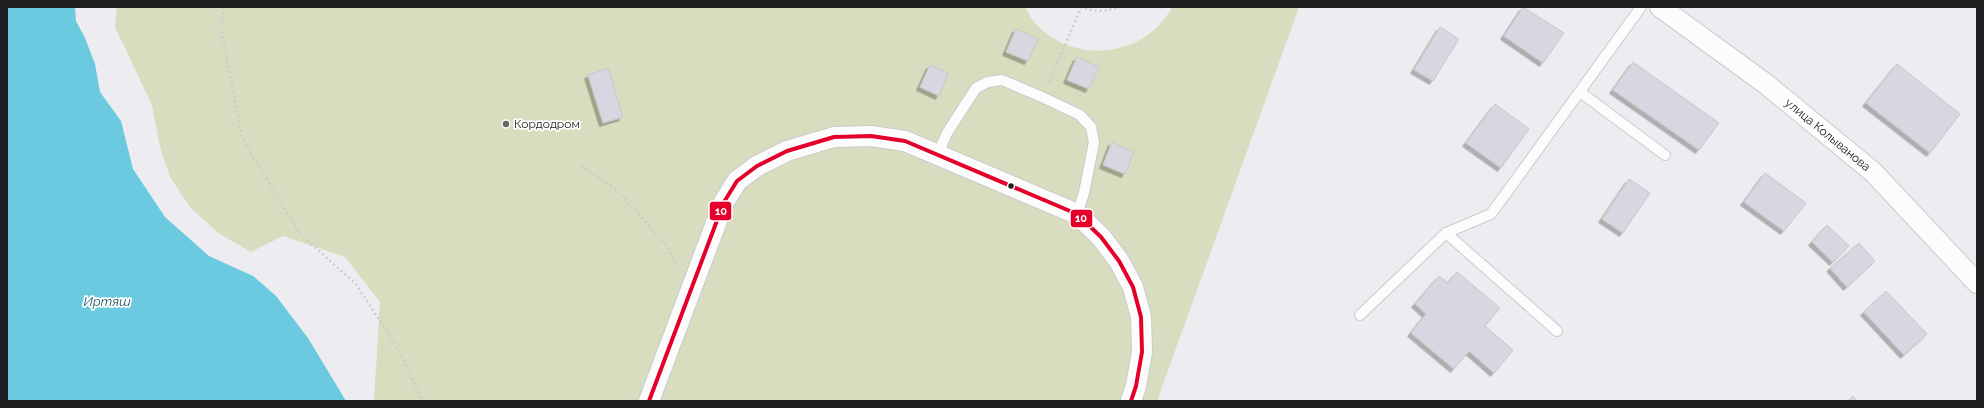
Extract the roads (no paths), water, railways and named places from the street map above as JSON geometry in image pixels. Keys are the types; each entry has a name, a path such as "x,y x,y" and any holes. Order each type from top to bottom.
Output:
{"street":[{"name":"улица Колыванова","path":"1660,7 1766,84 1873,172 1977,283"},
{"path":"649,401 724,202 737,181 757,166 787,151 834,137 871,136 905,140 1077,214 1100,237 1119,262 1135,295 1141,317 1142,352 1136,386 1131,401"}],"lane":[{"path":"1360,315 1446,233 1491,214 1641,7"},
{"path":"938,154 947,133 976,88 988,82 1002,80 1042,97 1080,116 1091,127 1094,142 1084,193 1077,214"},
{"path":"1580,92 1665,155"},
{"path":"1446,233 1556,331"}],"water":[{"name":"Иртяш","path":"7,7 75,7 76,21 85,38 95,64 100,92 121,121 133,169 165,217 209,256 253,276 276,296 308,338 346,401 7,401"}],"place":[{"name":"Кордодром","path":"506,124"}]}
